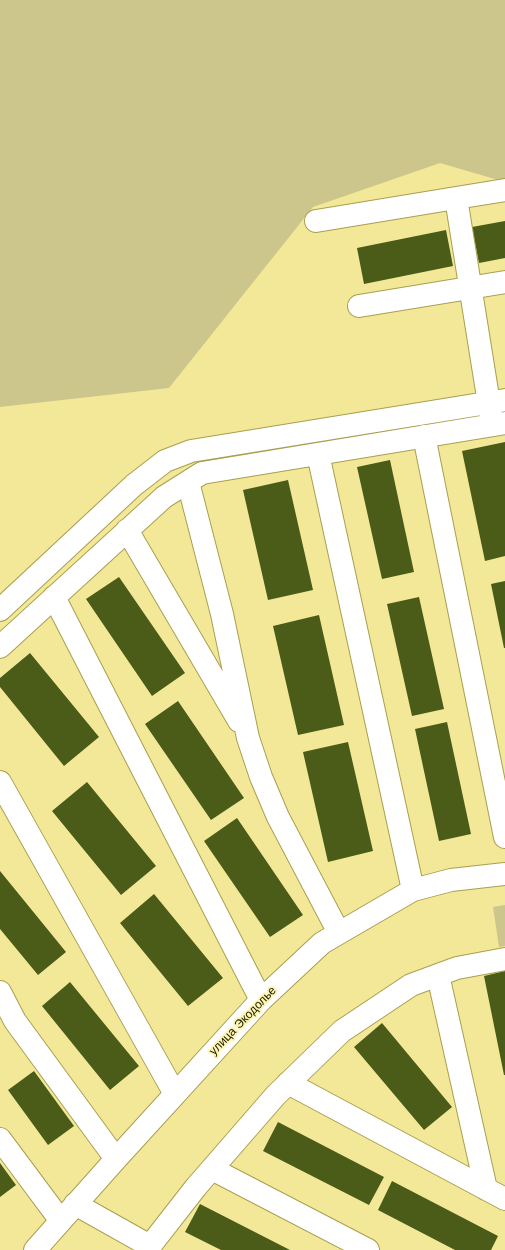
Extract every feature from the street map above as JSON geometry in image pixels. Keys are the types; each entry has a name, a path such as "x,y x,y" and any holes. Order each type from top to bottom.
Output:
{"street":[{"path":"316,221 505,190"},
{"path":"0,647 164,497 202,473 498,424 497,401 470,288 456,198"},
{"path":"359,306 505,282"},
{"path":"0,610 134,485 165,461 191,451 497,401"},
{"path":"424,436 505,837"},
{"path":"318,454 413,890"},
{"path":"188,482 222,614 248,738 261,777 278,817 339,932"},
{"path":"127,530 248,738"},
{"path":"54,597 261,1000"},
{"path":"0,782 175,1094"},
{"name":"улица Экодолье","path":"35,1250 261,1000 322,943 413,890 451,880 505,874"},
{"path":"75,1204 153,1248 196,1187 276,1095 342,1030 411,985 457,968 505,959"},
{"path":"438,975 496,1194"},
{"path":"0,992 15,1021 116,1159"},
{"path":"288,1084 496,1194"},
{"path":"0,1139 61,1221"},
{"path":"212,1169 368,1250"}],"shaded area":[{"path":"0,0 505,0 505,182 440,163 313,207 169,388 0,407"},
{"path":"505,905 505,946 499,947 493,907"}],"building":[{"path":"505,221 505,258 479,263 472,227"},
{"path":"446,230 453,266 364,284 357,248"},
{"path":"505,442 505,556 485,561 462,451"},
{"path":"390,460 414,572 382,579 357,467"},
{"path":"288,480 313,590 268,600 243,490"},
{"path":"119,577 185,673 152,696 86,599"},
{"path":"505,581 505,648 504,648 491,584"},
{"path":"419,597 444,709 412,716 387,604"},
{"path":"319,615 344,725 298,735 273,626"},
{"path":"30,653 99,737 64,766 0,687 0,678"},
{"path":"178,701 244,798 211,820 145,724"},
{"path":"447,722 471,834 439,841 415,729"},
{"path":"348,742 373,851 328,862 303,752"},
{"path":"87,782 156,866 121,895 52,811"},
{"path":"237,818 303,915 270,937 204,841"},
{"path":"0,871 66,952 38,975 0,929"},
{"path":"154,894 223,978 188,1006 120,923"},
{"path":"505,971 505,1075 504,1075 484,976"},
{"path":"70,982 139,1066 110,1090 42,1006"},
{"path":"382,1023 452,1107 424,1130 354,1047"},
{"path":"34,1071 74,1126 48,1145 8,1090"},
{"path":"278,1122 384,1177 369,1205 263,1151"},
{"path":"0,1163 16,1185 0,1197"},
{"path":"392,1181 498,1236 491,1250 455,1250 378,1210"},
{"path":"200,1204 290,1250 221,1250 185,1232"}]}
